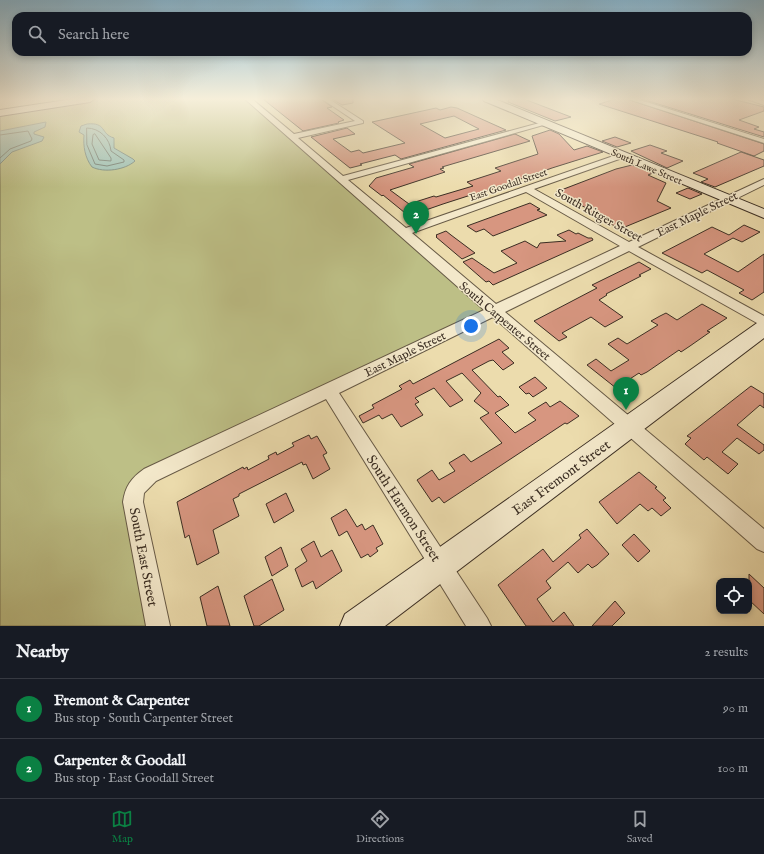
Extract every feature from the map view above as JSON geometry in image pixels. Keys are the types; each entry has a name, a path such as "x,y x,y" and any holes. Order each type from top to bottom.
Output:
{"main road":[{"name":"South Lawe Street","path":"558,128 764,214"},
{"name":"East Fremont Street","path":"357,626 764,328"}],"street":[{"name":"South Carpenter Street","path":"282,128 494,312 764,542"},
{"path":"292,137 332,128"},
{"path":"341,179 526,128"},
{"path":"724,128 764,141"},
{"name":"East Goodall Street","path":"402,233 622,155"},
{"name":"East Maple Street","path":"135,488 150,475 329,391 764,182"},
{"name":"South Ritger Street","path":"527,189 764,322"},
{"name":"South Harmon Street","path":"329,391 479,626"},
{"name":"South East Street","path":"135,488 133,502 158,626"}],"green space":[{"path":"0,128 282,128 494,312 135,488 160,626 0,626"}],"water":[{"path":"14,128 42,128 34,132 34,134 44,137 42,141 12,152 0,164 0,131"},
{"path":"80,128 103,128 107,134 114,138 114,148 135,161 126,167 114,170 102,170 92,167 85,152 84,135 79,132"}],"building":[{"path":"300,128 316,128 303,131"},
{"path":"347,128 355,134 333,139 351,152 359,150 363,153 405,143 382,128 428,128 445,138 479,129 477,128 502,128 506,130 401,159 395,155 350,168 311,137"},
{"path":"675,128 716,128 764,144 764,151 754,156 717,143 718,142"},
{"path":"736,128 756,128 754,129 764,132 764,137"},
{"path":"550,130 559,134 574,150 587,146 603,152 552,168 476,195 474,194 443,204 410,217 383,195 382,196 369,186 376,178 414,167 409,164 515,134 530,141 442,167 444,168 440,169 445,172 390,190 409,204 473,186 467,182 501,171 495,168 538,154 532,136"},
{"path":"615,137 631,143 617,147 602,141"},
{"path":"650,145 667,151 661,153 683,161 667,168 631,151"},
{"path":"741,152 764,160 764,166 715,187 701,182 708,179 693,173"},
{"path":"632,165 653,173 648,175 666,183 657,201 671,208 620,229 588,211 590,210 556,192 616,169"},
{"path":"688,188 702,194 690,199 676,193"},
{"path":"530,203 540,209 537,210 547,215 493,236 484,229 476,232 467,226"},
{"path":"744,225 760,232 742,242 733,238 704,254 738,272 764,254 764,292 752,300 739,293 744,290 707,270 702,273 662,253 712,227 729,235"},
{"path":"569,230 576,234 578,233 588,238 592,238 593,240 493,285 489,281 486,282 463,262 472,258 494,273 517,263 501,251 525,241 537,248 540,243 566,241 557,235"},
{"path":"446,231 475,253 462,259 436,237 436,235"},
{"path":"639,262 651,269 639,275 641,276 606,294 607,295 599,300 623,317 605,327 591,317 562,333 567,337 559,341 534,321 597,288 592,285"},
{"path":"702,304 727,318 707,331 710,332 690,346 681,352 679,350 647,372 641,375 639,373 616,388 587,365 596,359 611,371 629,360 608,344 618,338 627,344 658,325 651,321 660,316 666,313 677,320"},
{"path":"499,339 509,348 502,352 514,363 503,370 493,360 472,370 498,397 500,396 509,405 495,413 515,433 536,420 528,413 546,402 550,407 560,401 579,416 567,424 565,423 444,503 439,497 432,502 417,480 432,470 439,480 455,471 449,463 464,454 471,462 502,443 480,418 489,413 474,401 481,393 462,373 446,381 463,400 450,407 434,388 415,398 419,402 415,404 423,415 401,427 392,414 382,419 379,415 363,423 359,416 374,408 372,405 402,389 399,386 410,380 413,384"},
{"path":"535,377 547,388 533,397 529,393 526,394 519,387"},
{"path":"751,386 764,394 764,408 760,405 737,425 764,445 764,450 759,454 737,438 722,452 738,464 728,474 707,457 704,460 685,444 691,438 687,436"},
{"path":"309,435 311,439 317,436 327,453 323,455 330,469 313,479 306,464 303,465 302,462 239,494 239,496 233,499 239,516 213,530 219,553 197,565 189,535 185,538 177,502 243,467 244,469 247,467 248,470 269,459 268,456 276,452 277,455 294,446 292,443"},
{"path":"639,472 657,487 655,488 666,498 663,500 671,508 661,516 652,508 648,511 640,504 617,524 599,502"},
{"path":"286,493 294,511 274,523 266,504"},
{"path":"346,509 357,527 362,524 365,530 373,525 383,544 376,548 378,551 370,557 368,554 361,558 347,531 339,536 331,518"},
{"path":"587,529 609,554 597,565 592,568 588,564 578,573 568,562 546,581 551,588 537,599 553,622 564,612 574,626 526,626 498,585 543,549 553,562 581,538 579,535"},
{"path":"634,534 650,551 638,562 622,545"},
{"path":"314,541 321,557 332,550 342,571 316,589 313,581 302,587 295,569 307,561 301,549"},
{"path":"281,547 288,566 272,576 265,557"},
{"path":"749,574 764,588 764,614 752,603 752,578 749,578"},
{"path":"272,579 284,610 259,626 254,626 244,596"},
{"path":"218,586 230,626 207,626 200,597"},
{"path":"615,601 625,613 612,626 592,626"}],"place":[{"name":"Carpenter & Goodall","path":"416,234"},
{"name":"Fremont & Carpenter","path":"626,410"}]}
